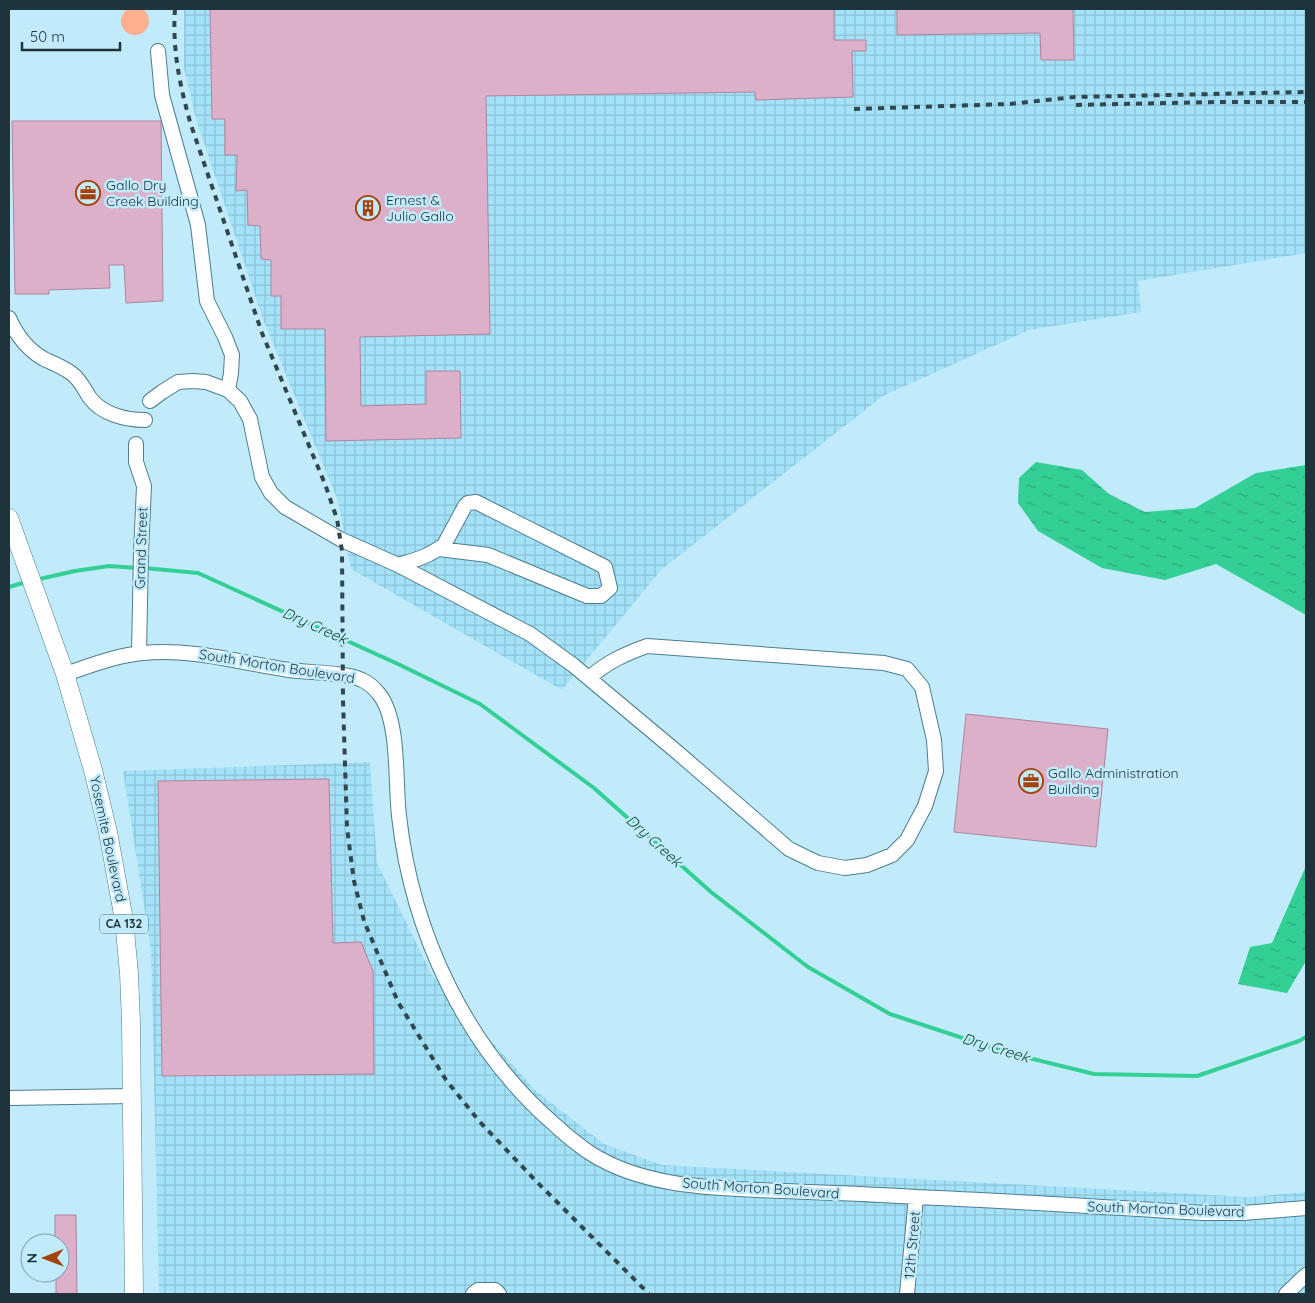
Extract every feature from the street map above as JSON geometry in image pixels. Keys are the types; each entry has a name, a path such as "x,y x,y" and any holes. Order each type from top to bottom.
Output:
{"main road":[{"name":"Yosemite Boulevard","path":"11,523 65,674 93,770 108,832 124,920 129,973 133,1096 134,1294"}],"street":[{"path":"158,51 162,95 198,225 207,301 232,355 228,390"},
{"path":"9,318 15,332 28,346 42,358 71,373 102,410 116,416 145,420"},
{"path":"150,401 178,382 206,382 228,390 240,401 250,419 262,477 271,493 285,507 340,539 398,565 530,634 589,678 789,849 818,863 846,868 868,865 892,855 907,840 925,806 936,771 934,740 922,686 907,669 884,663 647,646 623,655 603,666 589,678"},
{"name":"Grand Street","path":"136,444 136,462 144,486 139,619 140,653"},
{"path":"398,565 428,556 444,545 464,506 468,503 476,502 605,567 610,588 601,596 587,596 488,555 439,549"},
{"name":"South Morton Boulevard","path":"65,674 126,655 174,651 208,655 287,670 352,676 368,683 378,692 386,706 393,734 401,835 408,871 420,915 448,985 463,1014 483,1046 534,1107 590,1153 621,1169 666,1181 701,1186 916,1196 1203,1213 1243,1213 1306,1208"},
{"path":"9,1098 133,1096"},
{"name":"12th Street","path":"907,1294 916,1196"},
{"path":"1286,1294 1306,1275"},
{"path":"473,1294 478,1290 495,1290 499,1294"}],"shaded area":[{"path":"135,7 145,11 149,21 145,31 135,35 125,31 121,21 125,11"},
{"path":"184,9 1306,9 1306,253 1138,281 1141,312 1029,330 883,396 661,570 562,690 351,569 338,501 263,319 196,119 184,68"},
{"path":"370,762 377,863 432,975 535,1090 604,1144 662,1165 1247,1197 1306,1192 1306,1294 159,1294 151,950 123,771"}],"water":[{"path":"1036,462 1082,470 1109,494 1145,512 1195,508 1256,473 1306,465 1306,615 1216,564 1165,580 1102,568 1038,531 1018,503 1019,478"},
{"path":"1306,866 1306,961 1287,993 1238,984 1250,947 1272,943"}],"building":[{"name":"Ernest & Julio Gallo","path":"210,9 834,9 834,40 866,40 866,51 852,51 853,97 756,100 755,92 486,96 490,334 360,337 361,406 426,404 426,371 460,371 461,438 326,441 325,329 281,329 281,296 271,296 271,260 261,259 260,226 248,225 247,190 236,191 237,155 225,155 225,119 212,119"},
{"path":"897,9 1073,9 1074,60 1041,60 1040,33 897,35"},
{"name":"Gallo Dry Creek Building","path":"12,121 161,121 163,301 126,303 124,265 109,265 110,288 49,290 49,294 15,294"},
{"name":"Gallo Administration Building","path":"966,714 1108,729 1096,847 954,832"},
{"path":"329,779 333,943 361,942 373,971 374,1074 162,1076 158,781"},
{"path":"55,1215 76,1215 77,1294 56,1294 56,1283 70,1283 70,1233 55,1233"}],"waterway":[{"name":"Dry Creek","path":"35,580 109,566 137,568"},
{"name":"Dry Creek","path":"144,568 198,573 398,664 480,704 594,788 711,892 808,967 890,1014 1005,1052 1094,1074 1197,1076 1306,1037"},
{"name":"Dry Creek","path":"9,587 26,582"}],"railway":[{"path":"175,9 174,24 178,68 191,125 262,333 325,484 337,519 342,551 343,700 347,828 354,881 364,921 398,1002 446,1080 479,1121 649,1294"},
{"path":"854,109 1009,104 1075,97 1306,92"},
{"path":"1076,105 1306,102"}],"place":[{"name":"Gallo Dry Creek Building","path":"88,193"},
{"name":"Ernest & Julio Gallo","path":"368,208"},
{"name":"Gallo Administration Building","path":"1031,781"}]}
